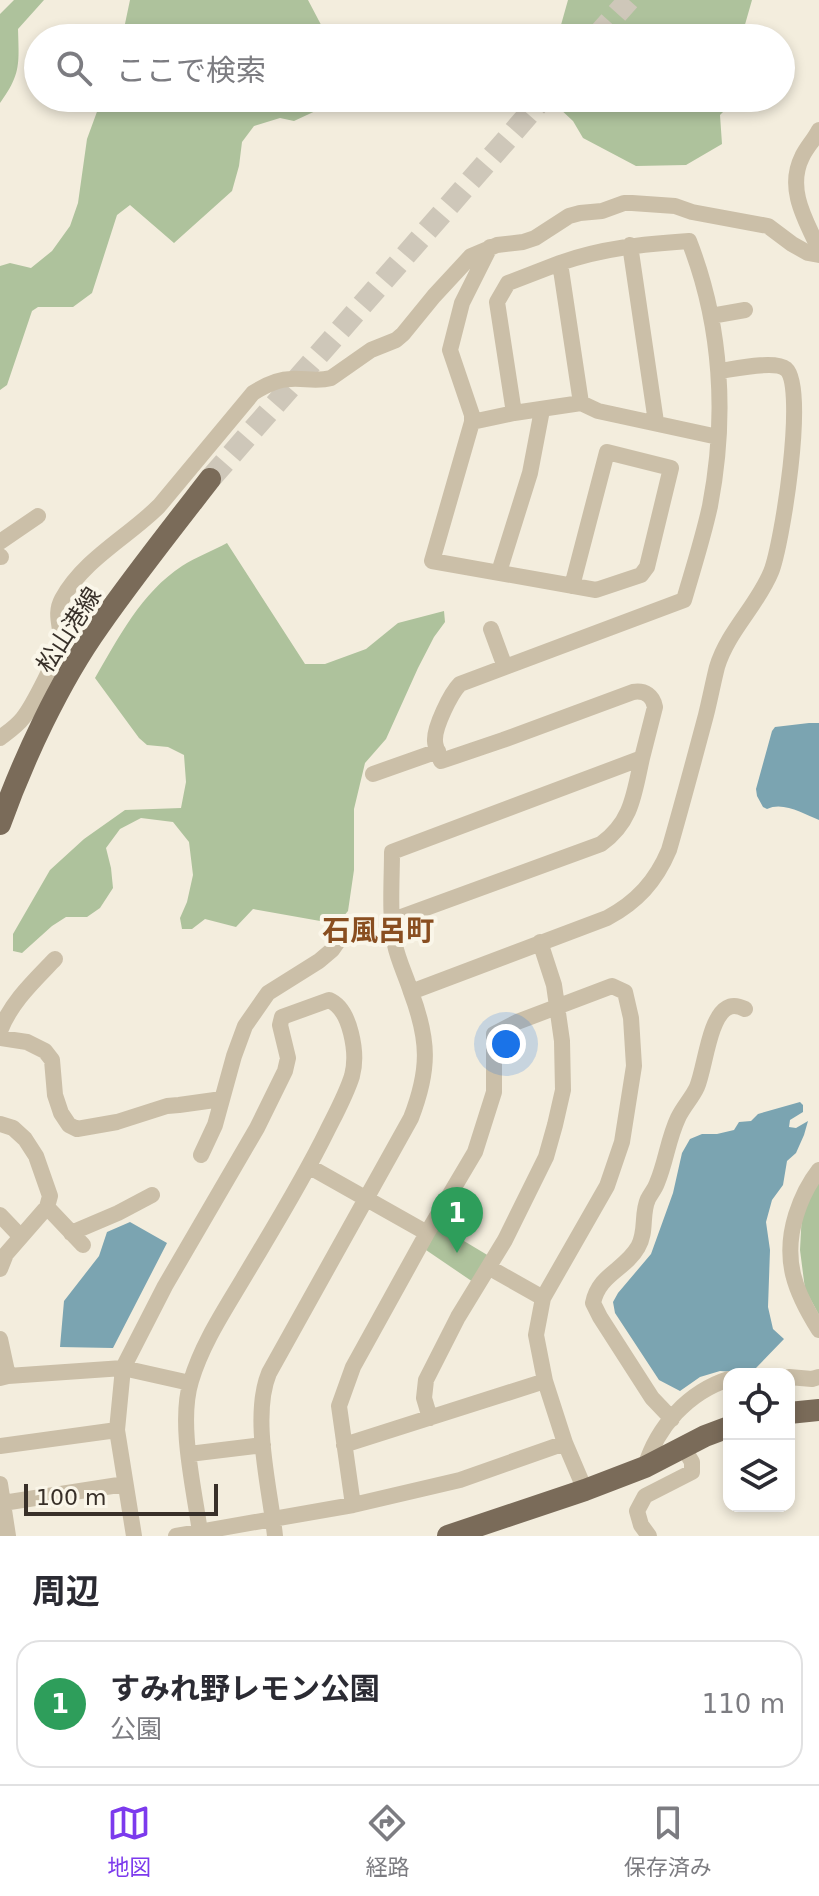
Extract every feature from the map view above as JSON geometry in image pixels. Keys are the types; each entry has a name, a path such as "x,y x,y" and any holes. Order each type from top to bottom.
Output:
{"main road":[{"name":"松山港線","path":"0,824 44,721 97,628 210,479"},
{"path":"795,1412 819,1410"},
{"path":"448,1536 492,1529 645,1467 723,1430"}],"street":[{"path":"819,130 801,158 795,182 800,208 819,249"},
{"path":"0,738 25,716 56,656 61,640 57,614 68,589 88,565 159,506 253,393 292,378 331,378 371,350 396,340 471,256 490,247 523,242 546,233 569,216 602,211 624,203 675,206 768,226 792,244 819,255"},
{"path":"393,920 601,844 621,826 628,813 655,710 654,702 647,694 639,691 441,761 435,742 436,731 454,690 460,684 684,600 710,505 718,453 720,371 711,316 689,241 692,212"},
{"path":"514,413 497,302 508,283 575,258 630,245 689,241"},
{"path":"630,245 656,422"},
{"path":"490,247 462,303 450,350 472,422 432,561 499,572 572,586 596,590 641,575 647,567 671,468 607,452 572,586"},
{"path":"560,263 581,403"},
{"path":"711,316 745,310"},
{"path":"411,992 607,918 639,897 657,875 669,850 723,651 771,574 790,476 793,382 786,369 778,366 720,371"},
{"path":"472,422 581,403 598,411 718,437"},
{"path":"499,572 530,473 542,410"},
{"path":"0,542 38,516"},
{"path":"491,629 505,667"},
{"path":"373,774 438,751"},
{"path":"275,1536 260,1419 269,1373 411,1118 424,1079 426,1057 421,1020 395,944 392,852 642,758"},
{"path":"201,1155 215,1125 245,1026 268,993 319,961 339,940"},
{"path":"430,1418 424,1398 426,1380 458,1317 490,1268 546,1157 555,1125 563,1090 562,1041 554,985 540,942"},
{"path":"0,1031 6,1016 20,997 55,959"},
{"path":"353,1505 339,1406 353,1367 475,1152 494,1092 494,1034 517,1022 612,986 625,992 631,1018 634,1066 622,1142 607,1186 543,1298 536,1335 545,1381 565,1443 585,1490"},
{"path":"134,1536 117,1430 123,1368 165,1286 257,1128 285,1071 288,1058 280,1025 282,1017 329,1000 342,1010 350,1033 355,1062 346,1091 310,1167 215,1326 190,1383 186,1431 200,1532"},
{"path":"672,1419 652,1398 593,1303 598,1286 639,1245 648,1198 657,1185 679,1115 693,1096 702,1076 705,1053 718,1018 725,1008 735,1005 745,1009"},
{"path":"0,1038 27,1042 45,1051 52,1060 55,1095 61,1113 69,1125 77,1129 117,1122 167,1106 222,1099"},
{"path":"0,1124 13,1128 25,1139 36,1156 50,1196 47,1207 6,1254 0,1269"},
{"path":"310,1167 427,1233"},
{"path":"819,1170 799,1205 790,1233 789,1253 798,1293 819,1330"},
{"path":"47,1207 77,1239 138,1208 152,1195"},
{"path":"0,1215 21,1237"},
{"path":"490,1268 543,1298"},
{"path":"0,1339 4,1377 123,1368 190,1383"},
{"path":"795,1378 819,1377"},
{"path":"344,1445 545,1381"},
{"path":"645,1467 651,1446 679,1409 702,1391 723,1382"},
{"path":"0,1446 117,1430"},
{"path":"176,1536 353,1505 460,1480 565,1443"},
{"path":"189,1454 263,1445"},
{"path":"649,1536 641,1525 637,1511 645,1496 692,1472 692,1462 683,1447"},
{"path":"0,1484 8,1536"},
{"path":"3,1503 125,1484"}],"green space":[{"path":"14,0 44,0 18,29 17,68 12,84 0,103 0,14"},
{"path":"130,0 308,0 321,24 125,24"},
{"path":"568,0 752,0 745,24 561,24"},
{"path":"97,112 313,112 294,121 280,118 254,126 242,142 232,191 174,243 130,205 117,215 92,293 73,307 38,307 32,311 7,385 0,390 0,266 10,263 31,268 52,251 70,226 78,203 87,139"},
{"path":"563,112 723,112 720,115 722,144 686,165 636,166 583,138"},
{"path":"227,543 305,664 325,664 366,649 398,623 444,611 445,622 418,668 386,739 365,763 354,809 354,870 348,911 337,924 253,909 236,927 205,919 192,929 182,929 180,918 193,875 189,842 173,822 141,818 120,829 106,848 113,888 100,908 87,917 66,917 22,953 13,951 13,934 50,870 84,839 125,810 181,808 186,782 184,755 168,747 147,745 95,678 132,617 154,589 182,566"},
{"path":"819,1178 819,1315 805,1289 800,1250 802,1212"},
{"path":"439,1226 489,1256 473,1282 426,1250"}],"water":[{"path":"819,723 819,820 787,807 767,809 763,807 756,789 775,727"},
{"path":"800,1102 803,1112 790,1120 789,1127 796,1128 808,1121 796,1153 787,1161 783,1185 772,1200 766,1222 770,1250 768,1307 773,1329 784,1339 756,1368 723,1368 723,1371 700,1377 680,1391 659,1380 615,1313 613,1302 651,1254 673,1193 682,1153 690,1139 702,1134 734,1130 739,1122 751,1121 758,1114"},
{"path":"130,1222 167,1243 113,1348 60,1347 64,1301 99,1256 107,1232"}],"tunnel":[{"path":"608,24 629,0"},
{"path":"210,479 531,112"}],"place":[{"name":"すみれ野レモン公園","path":"457,1253"}],"district":[{"name":"石風呂町","path":"378,930"}]}
